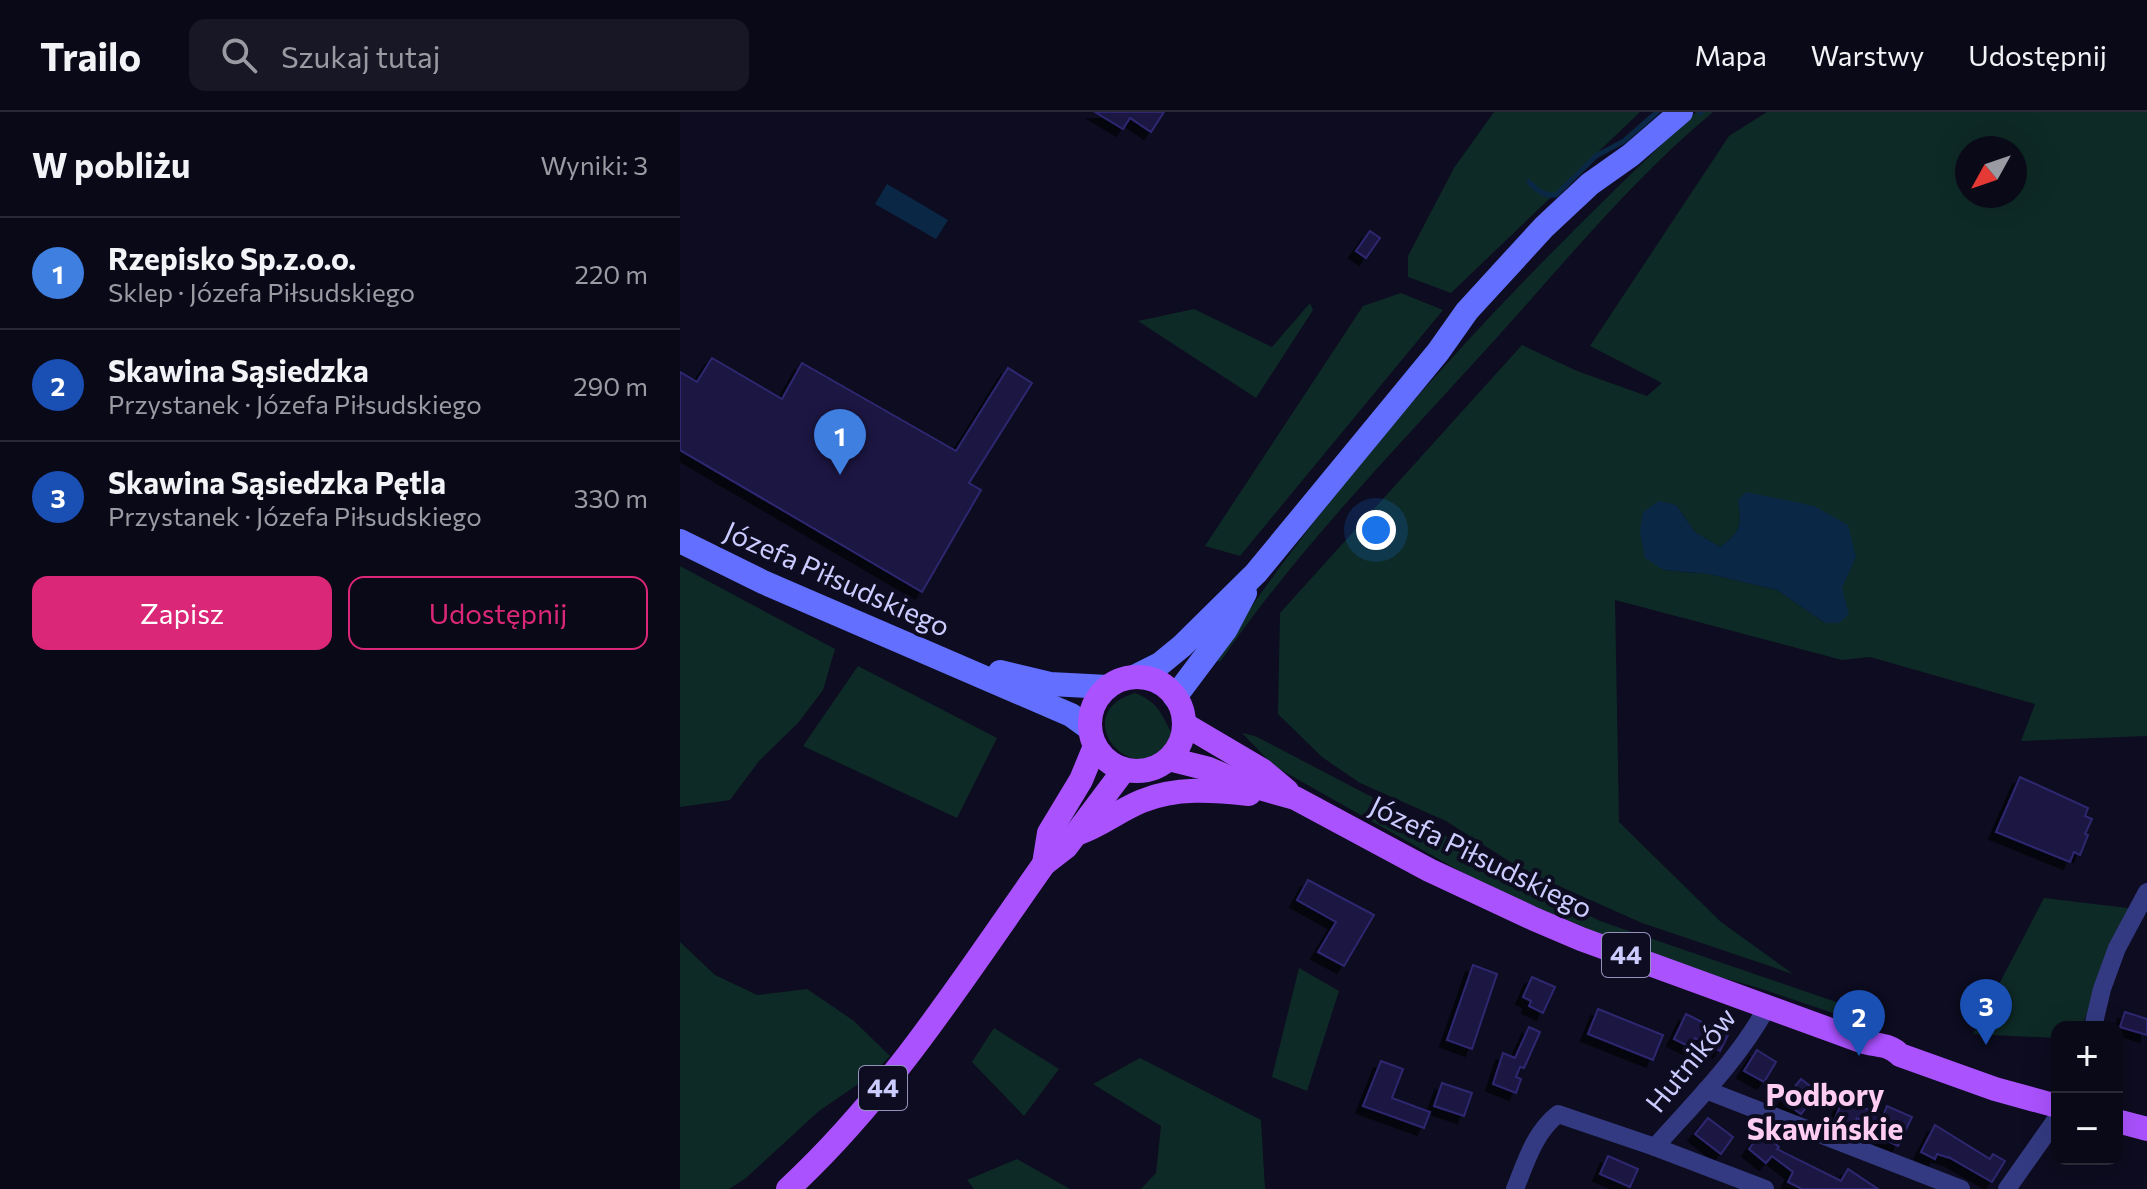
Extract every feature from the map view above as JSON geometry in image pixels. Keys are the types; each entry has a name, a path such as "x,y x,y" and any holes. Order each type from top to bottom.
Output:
{"main road":[{"path":"1108,687 1160,664 1256,573 1438,352 1467,311 1544,227 1590,184 1631,155 1681,112"},
{"name":"Józefa Piłsudskiego","path":"680,541 763,582 1071,715 1092,737"},
{"path":"1175,697 1226,629 1256,573"},
{"name":"Józefa Piłsudskiego","path":"970,669 1000,672 1050,684 1108,687"},
{"path":"1092,737 1107,761 1124,770 1153,769 1169,759 1180,743 1184,724 1180,706 1175,697 1153,680 1134,677"},
{"name":"44","path":"1044,864 1049,833 1081,780 1092,737 1095,701 1108,687"},
{"name":"Józefa Piłsudskiego","path":"1184,724 1262,770 1295,798 1429,870 1508,908 1581,939 1870,1044 1874,1050 1900,1055 1995,1089 2051,1104"},
{"name":"Józefa Piłsudskiego","path":"1169,759 1295,798"},
{"name":"44","path":"788,1189 841,1137 887,1083 1044,864 1066,847 1124,770"},
{"name":"44","path":"1075,834 1143,801 1179,792 1215,791 1295,798"},
{"path":"2123,1123 2147,1129"}],"street":[{"path":"2094,1021 2117,948 2147,892"},
{"name":"Hutników","path":"1655,1147 1706,1090 1756,1027 1767,1007"},
{"path":"1706,1090 1961,1189"},
{"name":"Hutników","path":"1515,1189 1535,1141 1545,1124 1558,1114 1765,1189"},
{"path":"2007,1189 2051,1127"}],"green space":[{"path":"1494,112 1640,112 1451,293 1408,277 1408,256 1454,168"},
{"path":"1696,112 1713,112 1653,166 1598,224 1316,538 1220,662 1214,659 1305,533 1403,413 1546,259"},
{"path":"1767,112 2147,112 2147,736 2021,741 2035,704 1870,657 1842,660 1615,600 1619,822 1721,922 1793,974 1642,923 1523,870 1446,821 1360,783 1322,757 1278,714 1280,613 1522,345 1577,371 1647,396 1662,383 1590,346 1729,136","holes":["1738,500 1856,557 1825,623 1777,590 1709,574 1664,570 1676,505 1695,532 1720,547 1738,528"]},
{"path":"1401,293 1443,310 1240,556 1205,546 1363,306"},
{"path":"1310,303 1313,310 1256,398 1138,321 1194,309 1272,347"},
{"path":"680,566 835,649 823,690 798,723 759,761 730,800 680,807"},
{"path":"858,666 997,738 957,818 803,746"},
{"path":"1135,693 1155,705 1173,735 1165,751 1145,760 1130,758 1118,750 1109,739 1105,727 1107,714 1117,702"},
{"path":"1242,733 1255,736 1441,833 1512,877 1600,921 1865,1012 1851,1019 1759,988 1669,963 1488,887 1274,766"},
{"path":"2044,898 2136,909 2084,1021 2051,1021 2051,1038 1973,1034"},
{"path":"680,942 715,975 757,995 807,989 854,1021 890,1056 870,1076 819,1111 746,1178 729,1189 680,1189"},
{"path":"1299,968 1339,991 1307,1091 1272,1077"},
{"path":"994,1028 1059,1069 1024,1116 972,1062"},
{"path":"1140,1058 1261,1120 1265,1189 1141,1189 1156,1173 1161,1126 1093,1084"},
{"path":"1017,1159 1070,1189 974,1189 967,1180"}],"water":[{"path":"887,184 948,220 936,239 875,204"},
{"path":"1746,492 1814,506 1848,525 1856,557 1842,588 1849,614 1839,623 1825,623 1777,590 1709,574 1664,570 1645,558 1640,532 1643,512 1659,501 1676,505 1695,532 1720,547 1738,528 1738,500"}],"building":[{"path":"1095,112 1164,112 1151,132 1130,118 1123,129"},
{"path":"1370,231 1380,238 1366,258 1356,251"},
{"path":"712,358 782,399 802,363 956,451 1008,368 1032,383 969,483 981,490 922,592 680,450 680,372 697,382"},
{"path":"2020,777 2088,808 2085,816 2092,819 2085,834 2088,835 2080,855 2074,852 2070,862 1996,832"},
{"path":"1308,880 1374,915 1344,966 1318,952 1336,922 1297,900"},
{"path":"1473,965 1497,974 1472,1049 1447,1040"},
{"path":"1532,977 1555,987 1543,1013 1529,1006 1531,1001 1523,997"},
{"path":"1598,1009 1663,1035 1653,1060 1588,1034"},
{"path":"2125,1012 2147,1019 2147,1035 2123,1028"},
{"path":"1686,1014 1728,1035 1720,1051 1695,1038 1690,1047 1674,1039"},
{"path":"1529,1027 1540,1032 1524,1068 1520,1067 1516,1077 1521,1079 1516,1093 1493,1084 1503,1053 1515,1058"},
{"path":"1757,1050 1776,1062 1764,1082 1744,1071"},
{"path":"1381,1061 1403,1069 1392,1098 1430,1112 1424,1128 1363,1106"},
{"path":"1801,1079 1818,1092 1801,1114 1783,1101"},
{"path":"1442,1083 1472,1093 1464,1116 1434,1106"},
{"path":"1843,1099 1883,1116 1887,1106 1912,1117 1898,1146 1881,1138 1884,1131 1857,1118 1852,1129 1834,1121"},
{"path":"1708,1118 1733,1137 1721,1154 1695,1134"},
{"path":"1935,1125 1990,1159 1993,1154 2005,1161 1992,1182 1950,1158 1937,1154 1935,1159 1921,1152"},
{"path":"1762,1132 1779,1147 1777,1149 1841,1181 1848,1169 1878,1189 1802,1189 1788,1182 1793,1172 1772,1156 1766,1163 1749,1149"},
{"path":"1608,1156 1638,1169 1630,1187 1600,1174"}],"waterway":[{"path":"1529,182 1541,192 1556,195 1596,156 1624,141 1657,112"}],"place":[{"name":"Rzepisko Sp.z.o.o.","path":"840,475"},
{"name":"Skawina Sąsiedzka Pętla","path":"1986,1045"},
{"name":"Skawina Sąsiedzka","path":"1859,1056"}],"district":[{"name":"Podbory Skawińskie","path":"1825,1113"}]}
